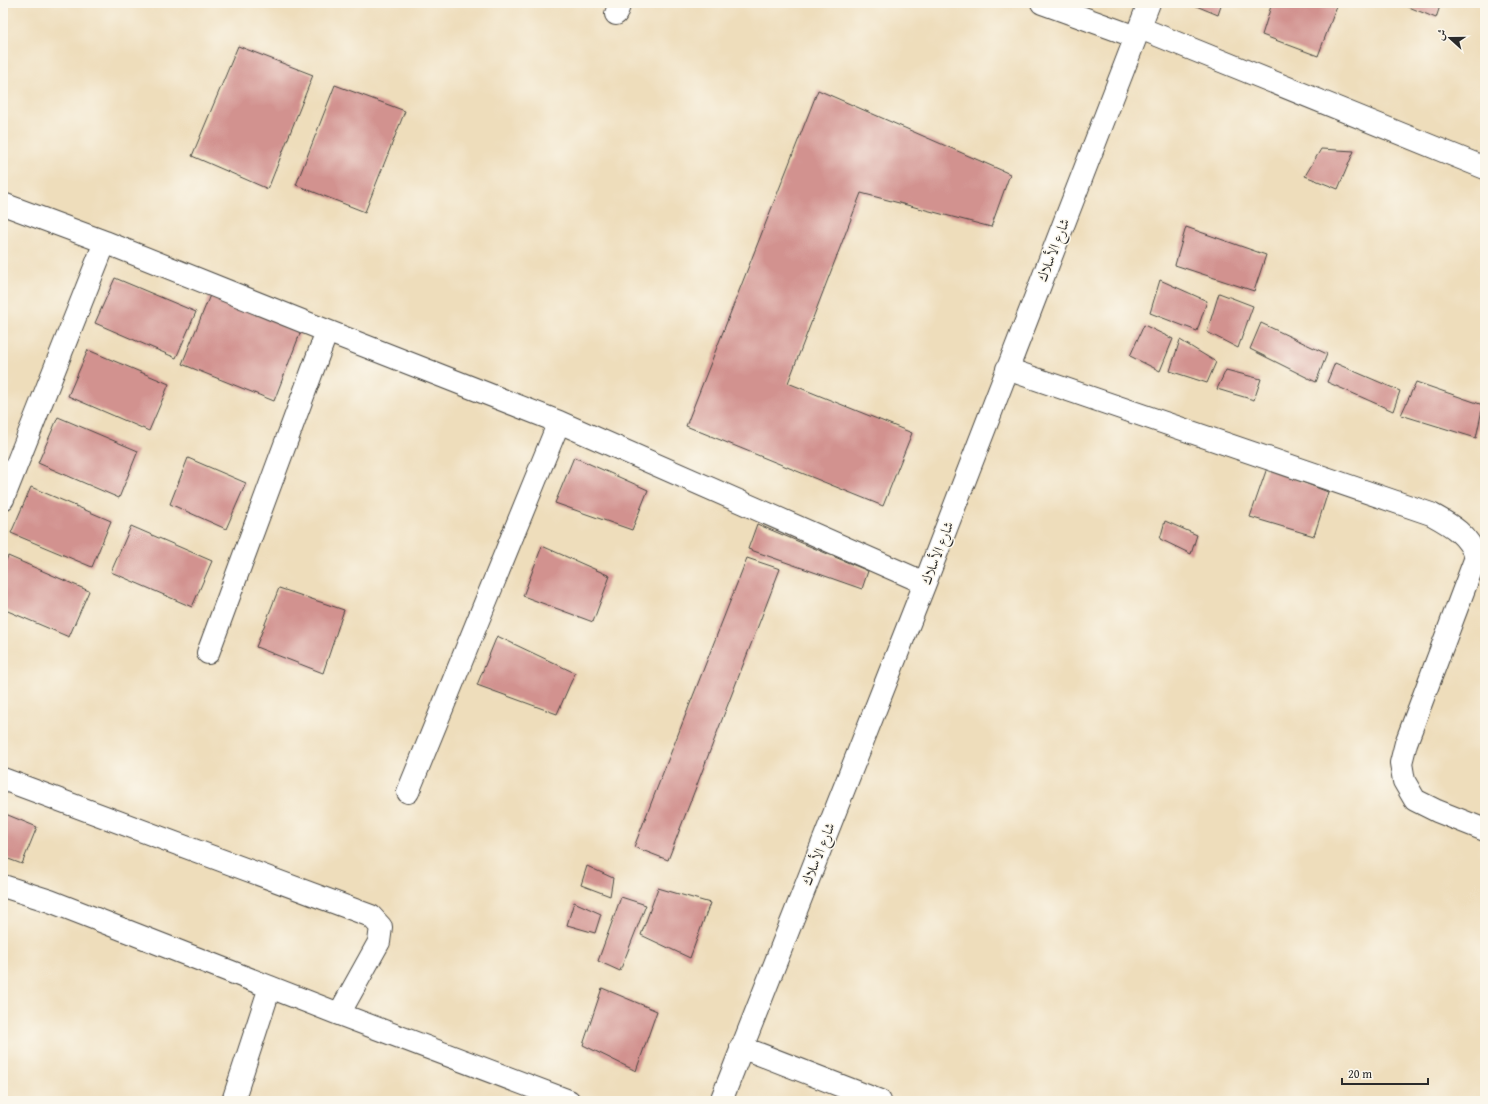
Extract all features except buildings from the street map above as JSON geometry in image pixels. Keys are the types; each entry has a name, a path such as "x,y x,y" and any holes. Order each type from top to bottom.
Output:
{"street":[{"path":"1042,3 1138,32 1485,168"},
{"name":"شارع الأسلاك","path":"721,1101 741,1047 925,584 1149,3"},
{"path":"3,204 105,242 326,331 560,422 925,584"},
{"path":"3,499 105,242"},
{"path":"208,653 326,331"},
{"path":"1007,369 1431,514 1462,534 1471,544 1476,557 1406,743 1401,762 1404,781 1415,800 1437,811 1485,830"},
{"path":"408,792 560,422"},
{"path":"3,778 371,916 381,927 379,942 339,1014"},
{"path":"3,886 50,901 339,1014 569,1101"},
{"path":"233,1101 270,987"},
{"path":"741,1047 880,1101"}]}
